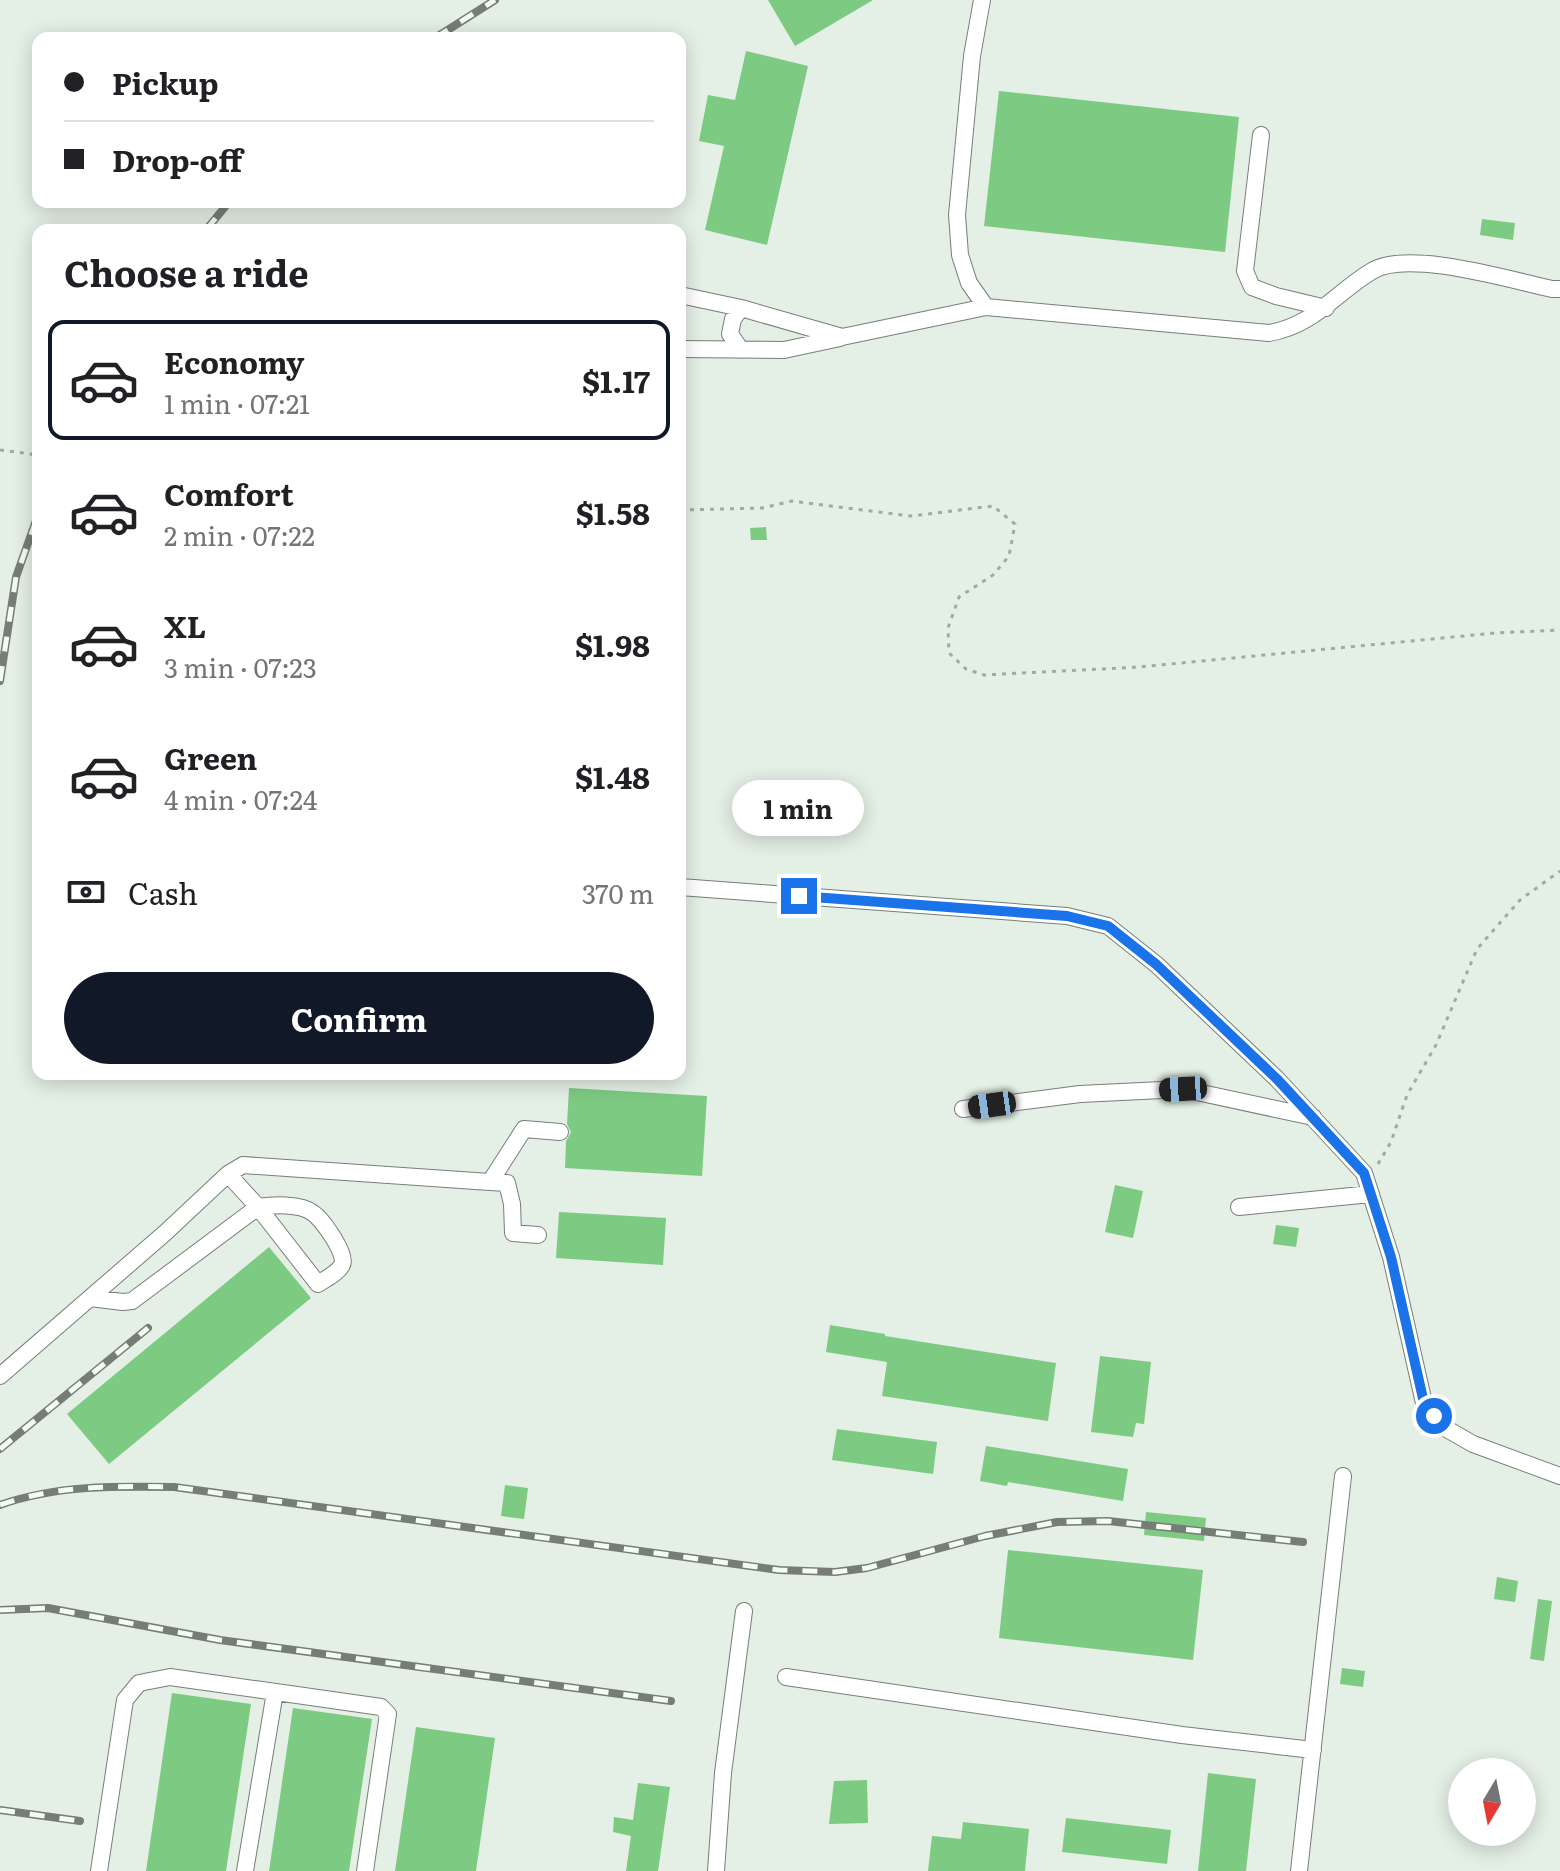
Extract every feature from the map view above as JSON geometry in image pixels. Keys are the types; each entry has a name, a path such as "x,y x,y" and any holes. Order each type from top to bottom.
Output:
{"lane":[{"path":"982,0 972,56 957,215 960,255 969,283 986,307"},
{"path":"1261,135 1245,271 1252,287 1326,308"},
{"path":"686,349 784,350 986,307 1269,333 1288,330 1326,308 1373,270 1393,262 1417,261 1560,289"},
{"path":"686,296 741,308 842,337"},
{"path":"741,308 733,319 730,334 741,350"},
{"path":"686,887 1067,916 1108,926 1157,965 1277,1079 1364,1173 1391,1257 1424,1403 1445,1428 1473,1444 1560,1476"},
{"path":"963,1109 1080,1094 1183,1089 1313,1117"},
{"path":"490,1182 524,1129 560,1132"},
{"path":"0,1376 228,1174 243,1165 507,1183 512,1204 513,1233 538,1235"},
{"path":"90,1298 132,1301 258,1207 294,1207 314,1213 340,1248 344,1260 342,1268 318,1284 258,1207 228,1174"},
{"path":"1239,1207 1369,1188"},
{"path":"1299,1871 1343,1476"},
{"path":"716,1871 723,1773 744,1611"},
{"path":"99,1871 125,1700 139,1683 170,1677 381,1707 388,1714 365,1871"},
{"path":"786,1677 1182,1735 1313,1750"},
{"path":"245,1871 275,1692"}],"path":[{"path":"0,450 32,454"},
{"path":"686,510 762,508 792,501 911,516 993,506 1015,524 1009,556 993,575 959,597 948,628 949,653 966,669 984,675 1139,667 1431,638 1560,630"},
{"path":"1369,1188 1391,1142 1407,1095 1436,1045 1477,949 1520,900 1560,871"}],"building":[{"path":"768,0 873,0 795,46"},
{"path":"746,51 808,66 767,245 705,230 724,146 699,141 708,95 735,100"},
{"path":"999,91 1239,117 1225,252 984,226"},
{"path":"1482,219 1515,223 1513,240 1480,235"},
{"path":"766,527 767,540 751,540 750,528"},
{"path":"569,1088 707,1096 702,1176 565,1168 566,1141 571,1132 567,1124"},
{"path":"1115,1185 1143,1191 1133,1238 1105,1232"},
{"path":"559,1212 666,1218 663,1265 556,1258"},
{"path":"1276,1225 1299,1228 1296,1247 1273,1244"},
{"path":"269,1247 311,1298 109,1464 67,1414"},
{"path":"830,1325 1056,1363 1048,1421 882,1396 887,1362 826,1352"},
{"path":"1100,1356 1151,1362 1144,1424 1136,1423 1133,1437 1091,1432"},
{"path":"837,1429 937,1442 933,1474 832,1460"},
{"path":"986,1446 1128,1469 1123,1501 1008,1482 1007,1486 980,1481"},
{"path":"505,1485 528,1488 524,1519 501,1516"},
{"path":"1146,1512 1206,1518 1204,1541 1144,1535"},
{"path":"1008,1550 1203,1570 1193,1660 999,1638"},
{"path":"1497,1577 1518,1581 1515,1602 1494,1599"},
{"path":"1538,1599 1552,1601 1544,1661 1530,1659"},
{"path":"1342,1668 1365,1671 1363,1687 1340,1684"},
{"path":"172,1693 251,1704 226,1871 146,1871"},
{"path":"293,1708 372,1719 349,1871 269,1871"},
{"path":"416,1727 495,1738 476,1871 395,1871"},
{"path":"1208,1773 1256,1779 1246,1871 1198,1871"},
{"path":"867,1780 868,1823 829,1824 834,1781"},
{"path":"638,1783 670,1787 658,1871 626,1871 631,1836 613,1832 614,1817 633,1820"},
{"path":"1066,1818 1171,1830 1167,1864 1062,1852"},
{"path":"963,1822 1029,1829 1025,1871 928,1871 932,1836 961,1839"}],"railway":[{"path":"444,32 495,0"},
{"path":"211,224 224,208"},
{"path":"0,681 16,577 32,532"},
{"path":"0,1449 148,1328"},
{"path":"0,1505 64,1490 174,1487 779,1570 835,1572 867,1568 985,1536 1057,1522 1108,1521 1303,1542"},
{"path":"0,1610 48,1608 220,1640 671,1701"},
{"path":"0,1810 80,1821"}],"route":[{"path":"799,896 1067,916 1108,926 1157,965 1277,1079 1364,1173 1391,1257 1424,1403 1434,1416"}]}
